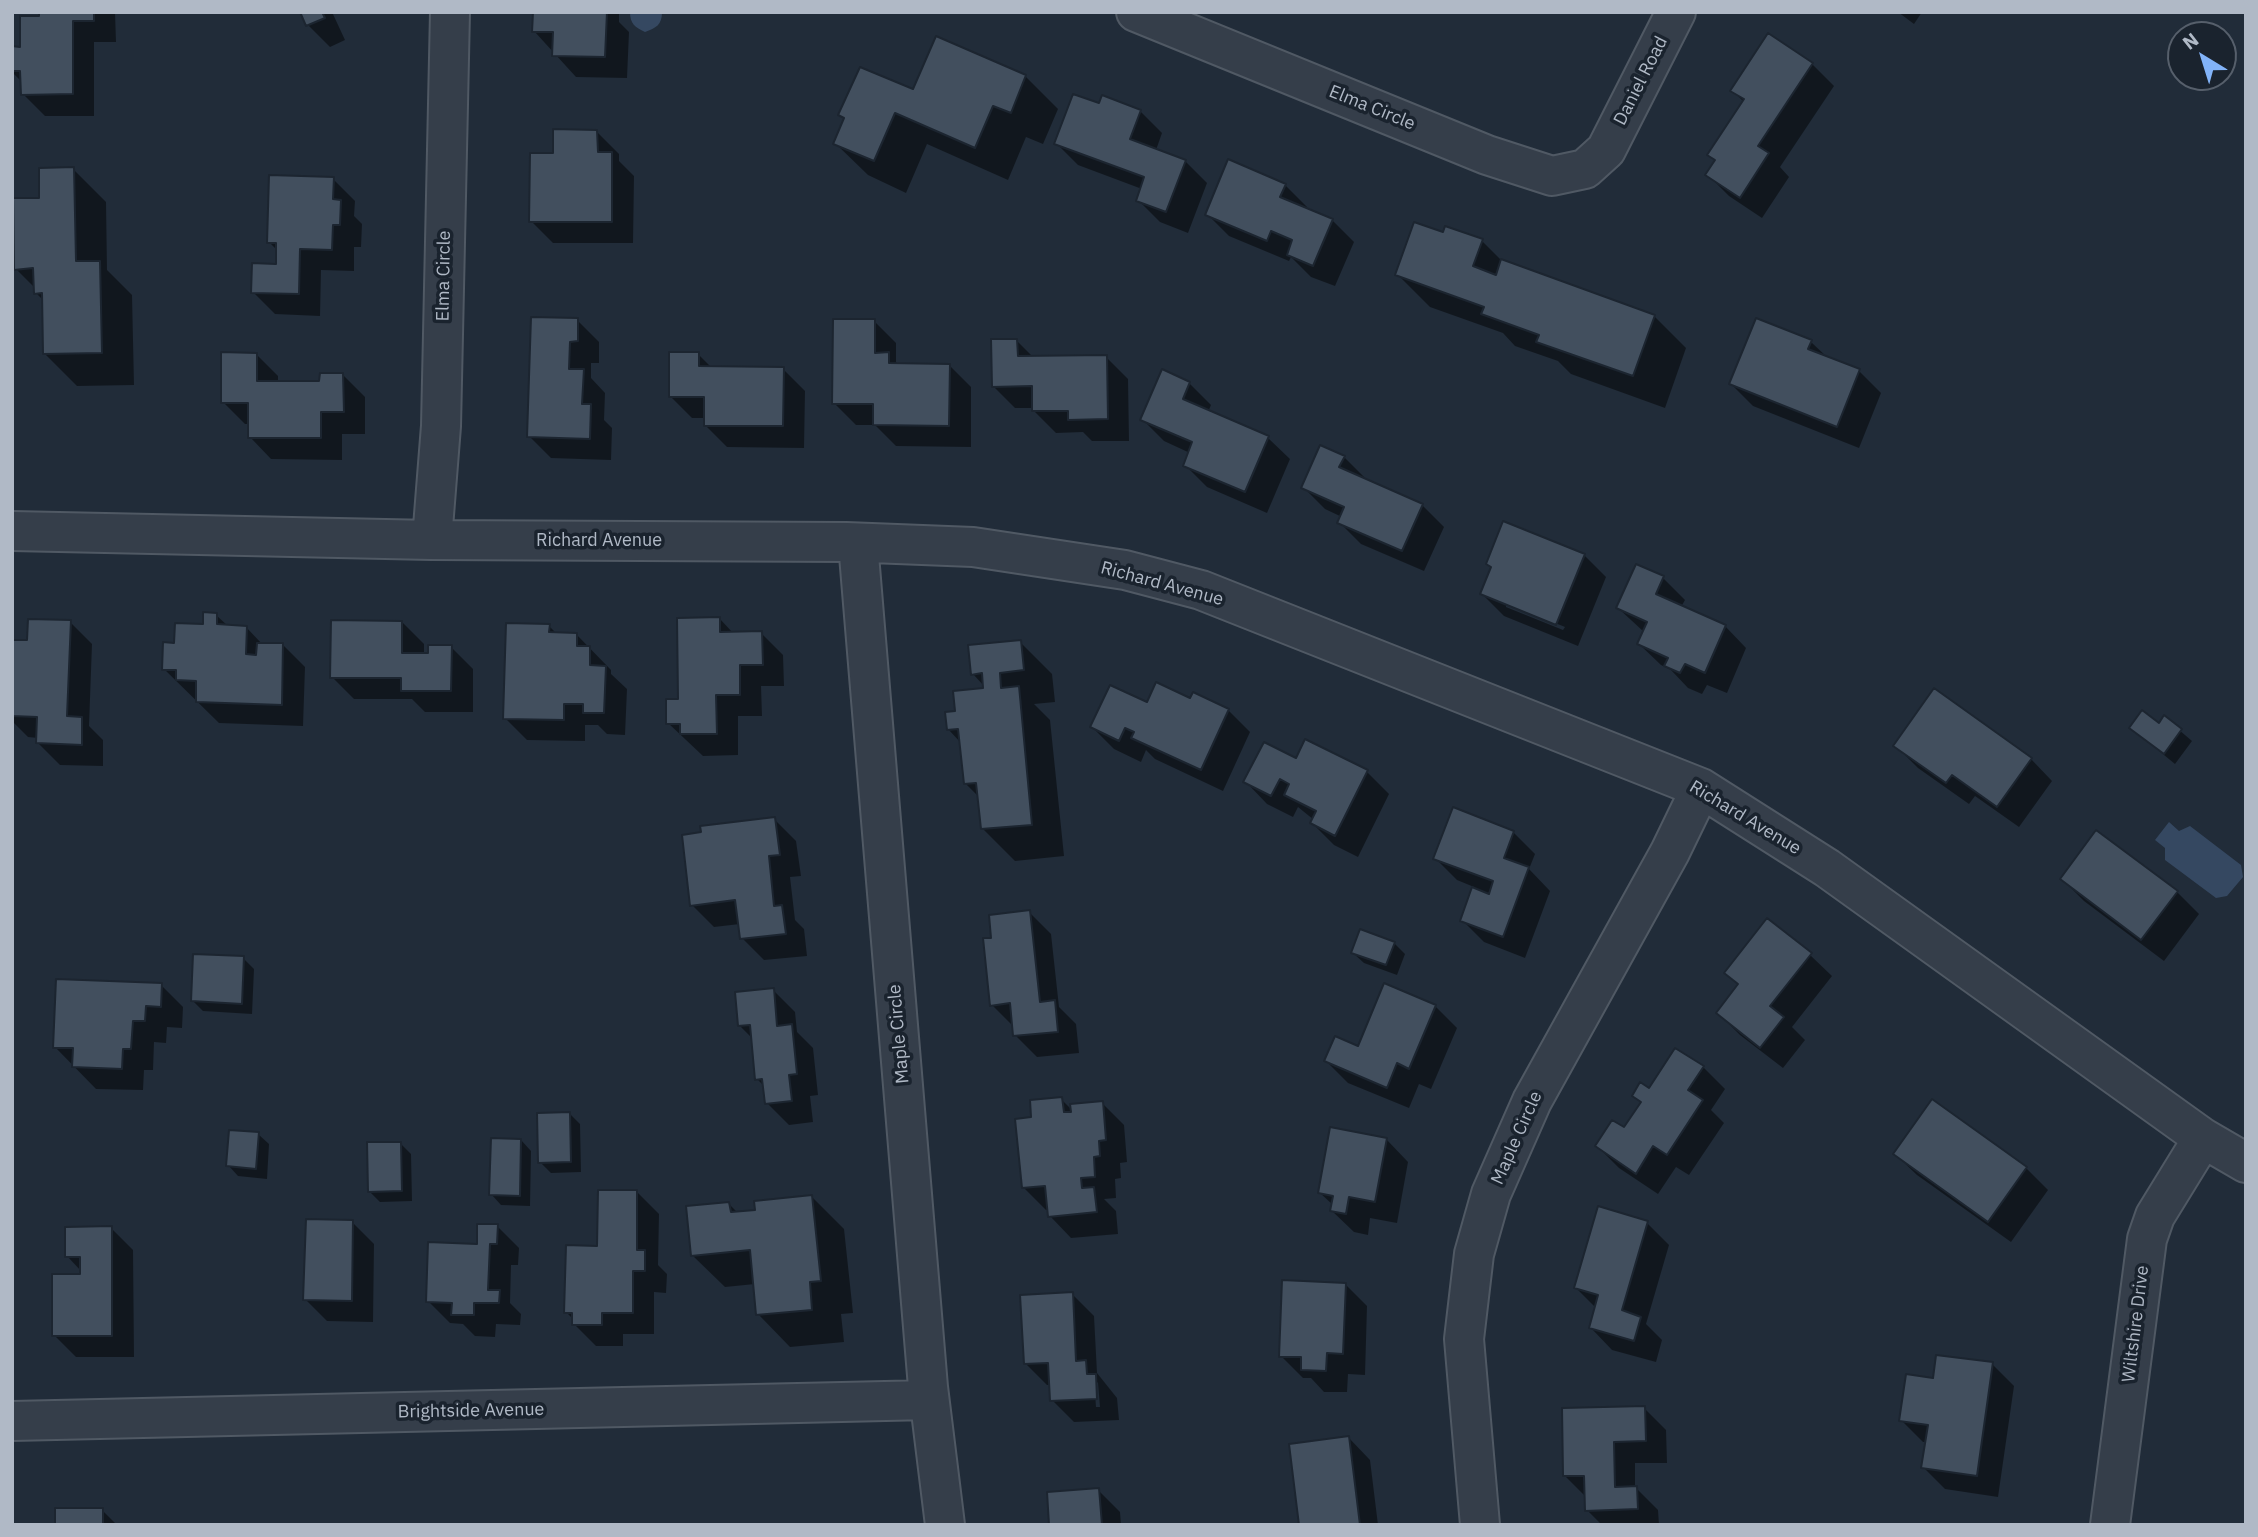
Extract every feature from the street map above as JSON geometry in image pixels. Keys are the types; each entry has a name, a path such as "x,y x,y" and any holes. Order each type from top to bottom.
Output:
{"street":[{"name":"Elma Circle","path":"432,540 441,426 450,12"},
{"name":"Elma Circle","path":"1136,12 1487,155 1552,176 1585,169 1606,150"},
{"name":"Daniel Road","path":"1606,150 1676,12"},
{"name":"Richard Avenue","path":"12,531 432,540 858,542 973,547 1125,570 1201,590 1701,788 1827,868 2203,1138 2246,1163"},
{"name":"Maple Circle","path":"858,542 929,1400 945,1525"},
{"name":"Maple Circle","path":"1479,1525 1464,1339 1474,1254 1491,1194 1532,1101 1670,852 1701,788"},
{"name":"Wiltshire Drive","path":"2110,1525 2147,1239 2155,1216 2203,1138"},
{"name":"Brightside Avenue","path":"12,1421 929,1400"}],"water":[{"path":"630,12 662,12 662,16 658,25 645,32 634,25"},
{"path":"2169,822 2179,831 2190,826 2241,865 2243,877 2227,896 2216,898 2165,860 2165,848 2155,840"}],"building":[{"path":"39,12 94,12 94,21 73,21 73,94 21,95 20,71 12,71 12,46 20,47 20,16 39,16"},
{"path":"300,12 322,12 325,18 306,26"},
{"path":"533,12 607,12 605,57 552,56 553,32 532,32"},
{"path":"1768,33 1813,63 1758,146 1769,153 1740,198 1705,175 1715,160 1707,155 1744,99 1730,91"},
{"path":"936,36 1026,75 1011,113 993,106 975,148 895,113 874,161 833,144 844,118 838,115 860,67 913,89"},
{"path":"1073,94 1099,103 1102,95 1141,110 1130,139 1186,160 1166,212 1136,201 1144,177 1054,144"},
{"path":"553,129 597,130 598,152 612,152 612,222 529,222 530,153 553,153"},
{"path":"1228,159 1286,184 1280,197 1333,219 1313,266 1287,255 1292,240 1271,231 1267,241 1205,215"},
{"path":"74,167 76,261 100,261 102,353 43,354 42,293 34,294 33,268 14,270 13,198 39,198 39,168"},
{"path":"269,175 334,177 333,199 341,200 340,225 333,225 332,250 300,249 299,294 251,293 252,263 276,264 276,243 267,243"},
{"path":"1414,222 1443,232 1445,226 1483,239 1473,266 1496,275 1501,259 1655,315 1633,376 1536,342 1539,335 1481,314 1484,307 1395,275"},
{"path":"531,317 578,318 578,341 570,342 569,369 584,369 582,404 591,404 590,439 527,437"},
{"path":"1756,318 1812,340 1808,349 1860,369 1837,427 1729,384"},
{"path":"833,319 875,319 875,353 889,352 889,363 950,364 949,426 873,425 873,404 832,404"},
{"path":"991,339 1017,339 1018,356 1107,355 1108,419 1068,420 1068,411 1032,411 1032,386 992,387"},
{"path":"221,352 257,353 257,381 319,381 320,373 343,373 344,412 321,412 321,438 248,438 248,403 221,403"},
{"path":"669,352 699,352 699,366 784,367 783,426 704,426 704,397 669,397"},
{"path":"1162,369 1190,382 1183,399 1269,436 1245,492 1183,466 1192,442 1140,420"},
{"path":"1320,445 1345,456 1339,467 1423,504 1402,551 1337,523 1344,507 1301,488"},
{"path":"1503,521 1585,554 1556,625 1480,594 1491,567 1486,564"},
{"path":"1636,564 1664,576 1656,594 1726,625 1705,673 1685,664 1680,673 1664,666 1668,658 1637,644 1647,622 1616,608"},
{"path":"203,612 217,613 217,624 247,626 246,654 256,655 257,643 283,643 282,705 196,702 196,681 176,680 176,670 162,670 163,642 174,643 175,623 203,624"},
{"path":"720,617 720,632 762,631 763,665 740,665 740,695 716,695 717,734 680,734 680,724 666,724 666,699 678,699 677,618"},
{"path":"28,619 71,620 67,716 82,717 82,745 36,743 37,717 12,716 12,640 27,640"},
{"path":"331,620 402,621 402,653 428,653 428,645 452,645 451,691 401,691 401,678 330,678"},
{"path":"506,623 550,624 549,632 577,633 577,646 590,646 590,665 606,666 604,713 583,713 583,704 564,704 564,720 503,719"},
{"path":"1021,640 1024,670 1000,673 1001,688 1019,686 1032,825 981,829 976,783 964,784 958,729 947,730 945,712 955,711 953,691 983,688 982,673 971,675 968,645"},
{"path":"1156,682 1190,698 1193,692 1229,709 1201,770 1131,738 1134,732 1125,728 1119,741 1090,727 1110,685 1147,702"},
{"path":"1934,688 2032,758 1997,807 1952,775 1946,783 1893,746"},
{"path":"2142,710 2159,723 2164,715 2182,729 2164,754 2129,728"},
{"path":"1305,739 1368,770 1335,836 1310,823 1316,811 1284,795 1289,784 1280,779 1271,796 1243,782 1264,742 1296,758"},
{"path":"1453,807 1514,831 1504,858 1529,867 1503,937 1460,921 1472,887 1489,894 1493,881 1433,859"},
{"path":"775,817 780,855 769,856 774,906 782,905 786,934 740,939 735,900 690,906 682,835 701,832 700,826"},
{"path":"2096,830 2178,891 2141,940 2060,879"},
{"path":"1030,910 1040,1002 1055,1000 1058,1032 1013,1036 1010,1003 990,1006 983,938 991,938 989,915"},
{"path":"1767,918 1812,953 1770,1006 1784,1017 1760,1048 1716,1013 1738,984 1724,973"},
{"path":"1360,929 1395,942 1386,965 1351,953"},
{"path":"193,954 244,956 242,1004 191,1001"},
{"path":"56,979 162,983 161,1007 146,1006 145,1021 133,1021 131,1049 123,1049 122,1069 72,1067 73,1048 53,1048"},
{"path":"1384,983 1436,1005 1409,1069 1397,1063 1387,1088 1324,1061 1335,1036 1358,1046"},
{"path":"774,988 777,1026 792,1024 797,1074 789,1075 792,1101 765,1104 762,1079 755,1080 750,1025 738,1026 735,992"},
{"path":"1675,1048 1704,1066 1688,1090 1703,1100 1667,1155 1653,1146 1636,1174 1595,1146 1612,1120 1624,1127 1641,1102 1632,1096 1640,1082 1649,1088"},
{"path":"1062,1097 1064,1112 1071,1112 1070,1104 1103,1101 1106,1140 1099,1141 1100,1156 1094,1157 1095,1177 1081,1178 1082,1188 1094,1187 1097,1212 1048,1217 1045,1186 1022,1188 1015,1119 1031,1117 1030,1100"},
{"path":"1932,1099 2027,1167 1988,1222 1893,1154"},
{"path":"570,1112 571,1162 538,1163 537,1113"},
{"path":"1330,1127 1387,1138 1375,1202 1349,1197 1346,1214 1330,1211 1333,1196 1318,1193"},
{"path":"229,1130 259,1132 256,1169 226,1166"},
{"path":"491,1138 521,1139 520,1196 489,1195"},
{"path":"367,1142 401,1142 402,1191 368,1192"},
{"path":"598,1190 637,1190 637,1250 645,1250 645,1271 633,1271 633,1313 602,1313 602,1325 572,1325 572,1313 564,1313 566,1245 597,1246"},
{"path":"812,1195 821,1281 810,1282 812,1310 756,1315 750,1250 691,1256 686,1206 729,1202 731,1212 755,1210 754,1201"},
{"path":"1598,1206 1648,1221 1622,1310 1641,1317 1634,1341 1589,1328 1598,1295 1574,1288"},
{"path":"306,1219 353,1220 352,1301 303,1300"},
{"path":"477,1224 498,1224 497,1244 490,1244 488,1290 500,1290 499,1303 474,1303 474,1315 451,1315 452,1303 426,1302 428,1242 477,1244"},
{"path":"112,1226 112,1336 52,1336 52,1274 80,1274 80,1257 65,1257 65,1227"},
{"path":"1282,1280 1346,1283 1343,1354 1327,1353 1326,1371 1301,1370 1301,1357 1279,1357"},
{"path":"1073,1292 1076,1361 1086,1360 1087,1374 1096,1374 1097,1399 1050,1401 1048,1363 1024,1364 1020,1295"},
{"path":"1936,1355 1993,1362 1977,1476 1921,1468 1928,1425 1899,1421 1906,1374 1933,1378"},
{"path":"1645,1406 1646,1441 1614,1442 1615,1487 1637,1486 1638,1509 1585,1511 1584,1476 1563,1476 1562,1408"},
{"path":"1349,1436 1360,1525 1299,1525 1289,1444"},
{"path":"1099,1488 1102,1525 1049,1525 1047,1492"},
{"path":"55,1508 103,1508 103,1525 55,1525"}]}
